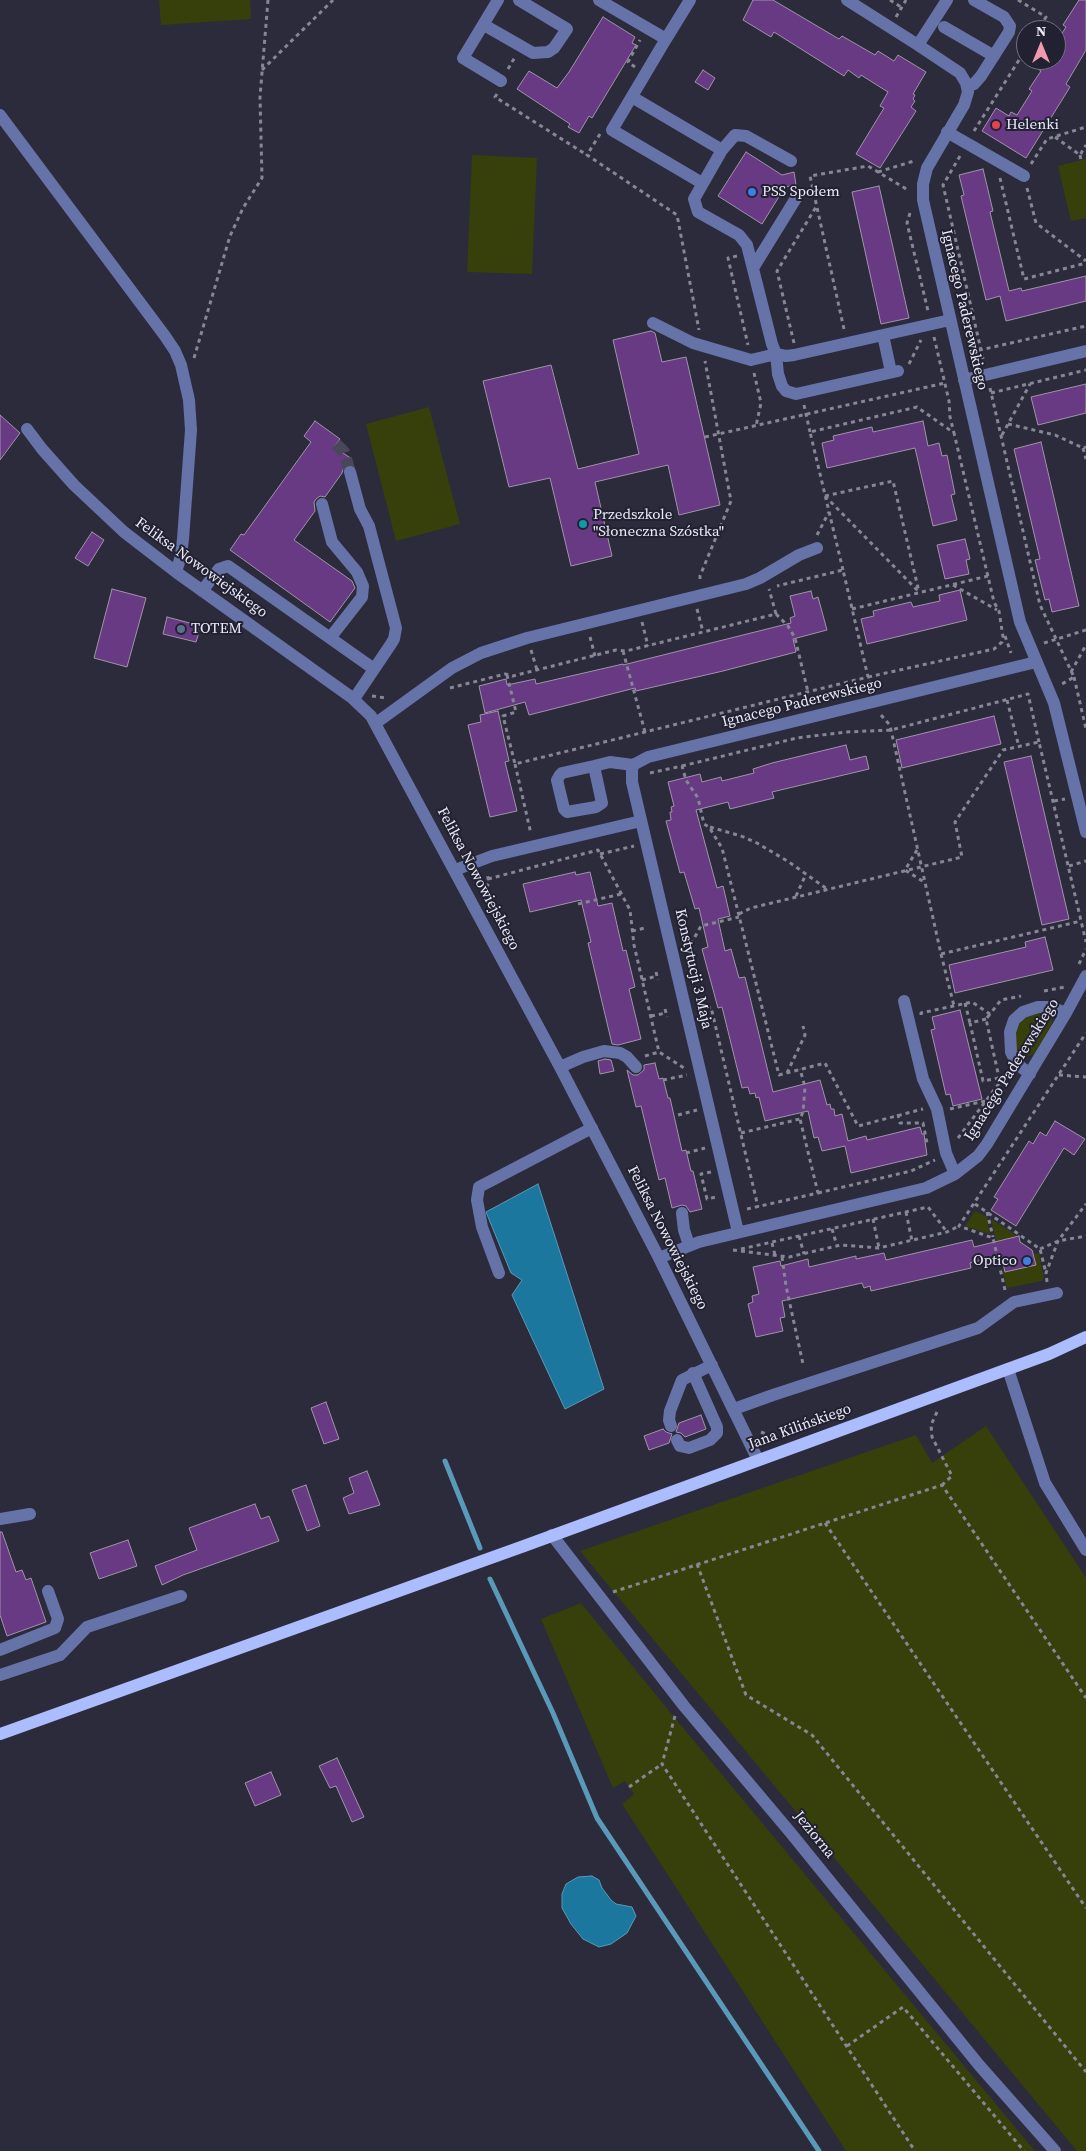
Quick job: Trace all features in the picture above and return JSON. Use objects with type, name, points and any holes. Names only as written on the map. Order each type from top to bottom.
[{"type":"main road","name":"Jana Kilińskiego","points":[[0,1734],[524,1546],[1049,1354],[1086,1337]]},
{"type":"street","points":[[498,0],[463,58],[502,82]]},
{"type":"street","points":[[484,25],[521,48],[533,53],[548,52],[558,43],[567,29],[519,0]]},
{"type":"street","points":[[599,0],[663,37]]},
{"type":"street","points":[[690,0],[675,25],[663,37],[632,97],[612,130],[702,183]]},
{"type":"street","points":[[847,0],[960,72],[967,86],[978,80],[1008,32],[1010,23],[1004,17],[974,0]]},
{"type":"street","points":[[918,45],[947,0]]},
{"type":"street","points":[[944,27],[994,56]]},
{"type":"street","name":"Ignacego Paderewskiego","points":[[967,86],[968,92],[964,105],[927,168],[922,192],[1017,612],[1057,715],[1086,831]]},
{"type":"street","points":[[632,97],[722,150]]},
{"type":"street","points":[[0,115],[165,336],[175,351],[184,374],[191,430],[183,539],[181,556],[176,572]]},
{"type":"street","points":[[947,132],[1024,176]]},
{"type":"street","points":[[791,160],[743,135],[731,138],[695,196],[698,212],[742,238],[747,245],[776,354],[778,374],[782,386],[791,393],[802,393],[899,369],[883,335]]},
{"type":"street","points":[[754,268],[798,195]]},
{"type":"street","points":[[653,323],[702,346],[751,360],[776,354],[794,355],[950,320]]},
{"type":"street","points":[[964,380],[1086,351]]},
{"type":"street","name":"Feliksa Nowowiejskiego","points":[[27,429],[57,467],[124,532],[202,591],[354,699],[376,723],[592,1128],[659,1258],[758,1460]]},
{"type":"street","points":[[350,472],[360,509],[369,526],[396,628],[394,639],[354,699]]},
{"type":"street","points":[[322,504],[332,542],[357,572],[363,586],[362,597],[330,638]]},
{"type":"street","points":[[376,723],[438,678],[467,660],[528,638],[746,584],[813,550]]},
{"type":"street","points":[[202,591],[219,569],[228,566],[374,669]]},
{"type":"street","name":"Ignacego Paderewskiego","points":[[634,765],[648,757],[1036,662]]},
{"type":"street","points":[[455,870],[492,856],[641,820],[631,776],[634,765],[618,762],[594,766]]},
{"type":"street","name":"Konstytucji 3 Maja","points":[[641,820],[738,1232]]},
{"type":"street","name":"Ignacego Paderewskiego","points":[[738,1232],[926,1188],[955,1174],[972,1161],[988,1144],[1066,1013],[1081,973]]},
{"type":"street","name":"Ignacego Paderewskiego","points":[[904,1001],[923,1079],[937,1109],[946,1153],[955,1174]]},
{"type":"street","points":[[1030,1074],[1017,1064],[1011,1052],[1010,1032],[1014,1020],[1023,1012],[1038,1007],[1051,1007],[1066,1013]]},
{"type":"street","points":[[560,1067],[582,1057],[610,1051],[626,1057],[636,1067]]},
{"type":"street","points":[[499,1273],[482,1227],[477,1200],[479,1186],[592,1128]]},
{"type":"street","points":[[682,1213],[684,1230],[689,1245]]},
{"type":"street","points":[[659,1258],[689,1245],[738,1232]]},
{"type":"street","points":[[734,1409],[804,1384],[978,1328],[1014,1302],[1057,1293]]},
{"type":"street","points":[[672,1426],[669,1420],[670,1411],[680,1384],[693,1373],[712,1365]]},
{"type":"street","points":[[1008,1369],[1045,1483],[1086,1550]]},
{"type":"street","points":[[677,1440],[680,1446],[688,1448],[710,1440],[717,1433],[717,1427],[693,1373]]},
{"type":"street","points":[[0,1520],[30,1514]]},
{"type":"street","name":"Jeziorna","points":[[552,1535],[684,1706],[790,1832],[979,2065],[1055,2151]]},
{"type":"street","points":[[0,1650],[55,1628],[58,1619],[48,1591]]},
{"type":"street","points":[[0,1675],[60,1655],[87,1627],[181,1596]]},
{"type":"path","points":[[184,374],[190,367],[195,355],[230,236],[243,208],[262,178],[260,137],[261,71],[268,0]]},
{"type":"path","points":[[261,71],[333,0]]},
{"type":"path","points":[[890,0],[901,7]]},
{"type":"path","points":[[1018,0],[1046,17],[1044,20]]},
{"type":"path","points":[[639,69],[628,62],[642,38],[654,44],[663,37]]},
{"type":"path","points":[[521,48],[495,97],[587,155],[677,216],[731,501],[700,579]]},
{"type":"path","points":[[1086,127],[1047,139],[1024,176],[1036,223],[1086,262]]},
{"type":"path","points":[[587,155],[601,131]]},
{"type":"path","points":[[1054,136],[1080,155]]},
{"type":"path","points":[[1081,160],[1080,155],[1086,145]]},
{"type":"path","points":[[996,160],[1024,278],[1086,262]]},
{"type":"path","points":[[878,172],[914,161]]},
{"type":"path","points":[[845,333],[810,176],[868,166],[908,190]]},
{"type":"path","points":[[794,355],[794,345],[778,271],[816,207]]},
{"type":"path","points":[[741,258],[740,256],[728,258],[761,403],[756,426]]},
{"type":"path","points":[[939,359],[1086,326]]},
{"type":"path","points":[[899,369],[924,335]]},
{"type":"path","points":[[991,393],[1086,370]]},
{"type":"path","points":[[705,437],[945,383],[954,433],[994,602],[999,611],[1010,653],[1014,652]]},
{"type":"path","points":[[1001,436],[1031,384]]},
{"type":"path","points":[[802,393],[868,677]]},
{"type":"path","points":[[810,432],[917,407],[954,433]]},
{"type":"path","points":[[1008,424],[1055,435],[1085,448],[1086,460]]},
{"type":"path","points":[[825,496],[893,481],[919,592]]},
{"type":"path","points":[[825,496],[919,592]]},
{"type":"path","points":[[813,550],[829,511]]},
{"type":"path","points":[[808,692],[795,638],[788,626],[776,614],[769,588],[843,570]]},
{"type":"path","points":[[852,609],[988,576]]},
{"type":"path","points":[[952,584],[999,611]]},
{"type":"path","points":[[694,597],[703,632]]},
{"type":"path","points":[[639,611],[648,646]]},
{"type":"path","points":[[441,691],[507,675],[513,676],[616,650],[623,651],[648,646],[776,614]]},
{"type":"path","points":[[586,623],[595,656]]},
{"type":"path","points":[[1038,644],[1086,630]]},
{"type":"path","points":[[515,764],[868,677],[994,649],[1002,642],[1004,632]]},
{"type":"path","points":[[528,638],[537,670]]},
{"type":"path","points":[[1071,672],[1086,645]]},
{"type":"path","points":[[623,651],[644,732]]},
{"type":"path","points":[[507,675],[516,712],[503,716],[532,838]]},
{"type":"path","points":[[1074,677],[1086,729]]},
{"type":"path","points":[[646,775],[797,738],[846,732],[891,730],[1028,694],[1086,942]]},
{"type":"path","points":[[1007,700],[1018,746]]},
{"type":"path","points":[[878,712],[889,724],[891,730],[954,1006]]},
{"type":"path","points":[[685,953],[701,926],[739,915],[751,908],[962,857],[955,822],[1004,750],[1039,742]]},
{"type":"path","points":[[682,766],[686,780],[698,798],[704,824],[749,839],[806,874],[826,890]]},
{"type":"path","points":[[710,827],[722,848],[779,1075],[825,1063],[858,1126],[898,1114],[925,1109]]},
{"type":"path","points":[[905,870],[917,849]]},
{"type":"path","points":[[488,879],[598,850],[630,910],[632,931],[657,1051]]},
{"type":"path","points":[[1069,866],[1086,861]]},
{"type":"path","points":[[905,870],[925,882]]},
{"type":"path","points":[[796,897],[806,874]]},
{"type":"path","points":[[578,904],[621,894]]},
{"type":"path","points":[[941,954],[1081,921]]},
{"type":"path","points":[[632,931],[644,928]]},
{"type":"path","points":[[1081,973],[1086,949]]},
{"type":"path","points":[[642,980],[658,978],[656,972]]},
{"type":"path","points":[[1036,993],[1070,986]]},
{"type":"path","points":[[970,1023],[986,1019],[1001,1000],[1027,995]]},
{"type":"path","points":[[923,1020],[921,1013],[972,1002],[990,1014]]},
{"type":"path","points":[[965,1003],[983,1081],[999,1078]]},
{"type":"path","points":[[711,1007],[758,1207]]},
{"type":"path","points":[[651,1016],[666,1013]]},
{"type":"path","points":[[946,1153],[1000,1082],[986,1019]]},
{"type":"path","points":[[788,1073],[805,1035],[803,1026]]},
{"type":"path","points":[[729,1249],[789,1257],[836,1246],[879,1248],[946,1232],[959,1226],[1086,1033]]},
{"type":"path","points":[[800,1069],[805,1087],[803,1112],[800,1119],[818,1193]]},
{"type":"path","points":[[663,1080],[688,1074]]},
{"type":"path","points":[[1059,1075],[1086,1077]]},
{"type":"path","points":[[945,1110],[986,1101]]},
{"type":"path","points":[[678,1115],[697,1110]]},
{"type":"path","points":[[898,1114],[900,1123],[922,1123],[929,1152]]},
{"type":"path","points":[[740,1133],[800,1119]]},
{"type":"path","points":[[686,1153],[706,1148]]},
{"type":"path","points":[[734,1213],[911,1171],[934,1160]]},
{"type":"path","points":[[712,1171],[701,1174],[703,1188],[706,1199],[718,1197]]},
{"type":"path","points":[[975,1204],[1040,1249],[1048,1282],[1039,1284]]},
{"type":"path","points":[[1046,1273],[1058,1241],[1086,1204]]},
{"type":"path","points":[[738,1250],[928,1207],[946,1232]]},
{"type":"path","points":[[906,1212],[912,1241]]},
{"type":"path","points":[[988,1212],[1006,1291],[1014,1289]]},
{"type":"path","points":[[873,1219],[879,1248]]},
{"type":"path","points":[[959,1226],[993,1238]]},
{"type":"path","points":[[832,1228],[836,1246]]},
{"type":"path","points":[[799,1236],[804,1254]]},
{"type":"path","points":[[1040,1249],[1058,1241],[1086,1236]]},
{"type":"path","points":[[772,1242],[775,1256]]},
{"type":"path","points":[[782,1257],[786,1286],[803,1364]]},
{"type":"path","points":[[604,1600],[614,1591],[942,1485],[952,1476],[932,1437],[931,1425],[937,1412]]},
{"type":"path","points":[[942,1485],[1086,1698]]},
{"type":"path","points":[[825,1522],[1086,1908]]},
{"type":"path","points":[[697,1564],[746,1695],[812,1735],[1086,2072]]},
{"type":"path","points":[[629,1787],[662,1764],[674,1717],[684,1706]]},
{"type":"path","points":[[662,1764],[915,2151]]},
{"type":"path","points":[[847,2046],[903,2007],[1024,2151]]},
{"type":"green space","points":[[159,0],[250,0],[251,19],[161,25]]},
{"type":"green space","points":[[472,155],[537,158],[532,274],[467,272]]},
{"type":"green space","points":[[1086,159],[1086,218],[1071,221],[1058,166]]},
{"type":"green space","points":[[429,407],[460,524],[396,541],[366,424]]},
{"type":"green space","points":[[1036,1012],[1050,1013],[1053,1018],[1052,1024],[1034,1054],[1022,1056],[1016,1049],[1014,1039],[1020,1021]]},
{"type":"green space","points":[[975,1211],[987,1217],[990,1234],[965,1226]]},
{"type":"green space","points":[[991,1219],[1017,1236],[996,1241]]},
{"type":"green space","points":[[1033,1253],[1039,1254],[1044,1278],[1042,1281],[1007,1288],[1002,1269],[1005,1272],[1036,1264]]},
{"type":"green space","points":[[986,1426],[1086,1578],[1086,2151],[1077,2151],[580,1551],[916,1435],[932,1463]]},
{"type":"green space","points":[[581,1603],[1035,2151],[846,2151],[622,1804],[634,1794],[625,1781],[613,1788],[541,1619]]},
{"type":"water","points":[[538,1184],[604,1389],[565,1409],[512,1295],[522,1280],[511,1273],[486,1212]]},
{"type":"water","points":[[592,1876],[599,1880],[602,1888],[611,1900],[616,1904],[632,1907],[636,1916],[627,1933],[611,1944],[599,1947],[583,1939],[571,1924],[562,1908],[562,1894],[566,1884],[578,1877]]},
{"type":"building","points":[[753,0],[773,0],[839,39],[842,36],[875,55],[878,51],[894,61],[898,55],[926,72],[913,94],[915,95],[913,99],[915,101],[911,107],[916,111],[880,168],[856,154],[884,108],[880,106],[888,92],[861,75],[859,78],[848,70],[844,76],[774,32],[771,37],[743,20]]},
{"type":"building","points":[[1079,0],[1086,0],[1086,50],[1066,84],[1070,87],[1026,158],[982,131],[996,108],[1009,116],[1011,112],[1017,115],[1032,91],[1029,89],[1041,71],[1040,70],[1066,70],[1066,20]]},
{"type":"building","points":[[603,17],[635,37],[632,43],[636,45],[592,118],[589,116],[579,133],[568,127],[570,124],[517,89],[529,71],[557,88]]},
{"type":"building","points":[[703,70],[715,78],[708,90],[695,82]]},
{"type":"building","name":"PSS Społem","points":[[746,152],[782,175],[794,172],[796,185],[785,187],[762,224],[718,196]]},
{"type":"building","points":[[983,169],[993,211],[990,212],[1009,291],[1021,288],[1022,291],[1086,276],[1086,301],[1006,321],[1000,296],[986,300],[961,196],[964,195],[959,175]]},
{"type":"building","points":[[879,186],[909,318],[881,324],[852,192]]},
{"type":"building","points":[[651,331],[655,333],[662,362],[686,357],[720,505],[679,515],[668,465],[595,482],[612,556],[571,566],[550,478],[509,487],[483,381],[551,365],[578,469],[639,454],[613,340]]},
{"type":"building","points":[[1086,384],[1086,413],[1038,425],[1031,397]]},
{"type":"building","points":[[0,415],[20,433],[0,460]]},
{"type":"building","points":[[315,421],[340,439],[334,447],[352,459],[344,467],[342,473],[325,497],[320,496],[316,499],[314,502],[315,511],[294,540],[352,581],[355,588],[330,622],[230,550],[241,534],[244,535],[311,442],[304,436]]},
{"type":"building","points":[[923,421],[928,446],[939,443],[942,456],[947,455],[955,494],[951,495],[957,520],[933,526],[915,448],[827,468],[822,443],[834,440],[833,436],[872,427],[873,432]]},
{"type":"building","points":[[1041,442],[1079,606],[1052,612],[1049,599],[1045,600],[1035,560],[1040,559],[1014,449]]},
{"type":"building","points":[[92,532],[104,540],[88,566],[75,558]]},
{"type":"building","points":[[965,539],[970,559],[966,560],[969,574],[945,579],[937,545]]},
{"type":"building","points":[[112,589],[146,598],[127,667],[94,658]]},
{"type":"building","points":[[960,590],[967,620],[867,644],[861,619],[874,616],[873,611],[911,602],[913,607],[940,601],[939,595]]},
{"type":"building","points":[[811,591],[813,599],[818,597],[827,630],[793,639],[796,652],[636,691],[635,688],[529,715],[525,702],[485,713],[479,686],[506,679],[507,685],[535,679],[536,684],[623,665],[791,623],[790,618],[795,616],[790,596]]},
{"type":"building","points":[[167,617],[201,626],[196,642],[163,634]]},
{"type":"building","points":[[498,711],[509,761],[505,762],[517,811],[490,817],[468,725],[481,722],[480,715]]},
{"type":"building","points":[[994,716],[1001,744],[902,768],[896,740]]},
{"type":"building","points":[[846,745],[850,760],[866,756],[869,769],[772,792],[774,798],[730,809],[728,802],[696,810],[717,888],[723,886],[730,916],[718,919],[725,951],[731,949],[739,978],[745,977],[773,1092],[820,1080],[827,1105],[830,1104],[831,1109],[834,1109],[835,1116],[842,1114],[848,1141],[866,1136],[867,1140],[920,1127],[922,1134],[924,1134],[927,1155],[851,1173],[845,1146],[822,1151],[818,1137],[814,1138],[808,1111],[765,1121],[759,1097],[756,1098],[755,1093],[750,1094],[748,1087],[742,1088],[722,1007],[718,1008],[702,949],[708,947],[699,908],[695,909],[684,872],[680,873],[666,821],[671,820],[671,807],[674,806],[668,782],[700,774],[702,782],[721,777],[722,781],[754,773],[753,769],[772,763]]},
{"type":"building","points":[[1031,756],[1069,919],[1042,925],[1004,762]]},
{"type":"building","points":[[575,872],[576,875],[590,872],[598,906],[612,903],[623,951],[626,950],[635,987],[629,989],[641,1039],[618,1045],[612,1044],[588,943],[591,942],[581,900],[530,912],[523,884]]},
{"type":"building","points":[[1045,937],[1053,970],[955,993],[949,965],[1026,947],[1025,942]]},
{"type":"building","points":[[960,1010],[982,1099],[953,1106],[950,1094],[946,1095],[931,1030],[935,1029],[932,1017]]},
{"type":"building","points":[[611,1060],[614,1071],[600,1074],[598,1061]]},
{"type":"building","points":[[655,1063],[659,1079],[663,1078],[668,1098],[670,1098],[682,1151],[686,1150],[702,1209],[690,1212],[686,1206],[682,1205],[672,1208],[665,1178],[659,1180],[641,1106],[636,1107],[627,1070],[633,1075],[638,1075],[644,1070],[644,1065]]},
{"type":"building","points":[[1055,1121],[1085,1139],[1074,1155],[1064,1148],[1016,1226],[991,1210],[998,1199],[994,1197],[1029,1141],[1033,1144],[1040,1132],[1046,1136]]},
{"type":"building","points":[[1019,1236],[1020,1242],[1032,1250],[1036,1265],[1005,1272],[1001,1255],[970,1263],[971,1268],[871,1291],[870,1286],[864,1288],[862,1283],[782,1301],[785,1317],[780,1318],[783,1331],[756,1337],[748,1304],[753,1302],[752,1296],[759,1294],[753,1267],[780,1261],[781,1266],[808,1259],[809,1267],[856,1256],[856,1259],[884,1253],[886,1260],[972,1240],[974,1247]]},
{"type":"building","points":[[326,1402],[339,1439],[324,1444],[311,1408]]},
{"type":"building","points":[[701,1415],[706,1429],[685,1437],[681,1433],[676,1432],[679,1423]]},
{"type":"building","points":[[663,1429],[672,1434],[669,1443],[649,1450],[644,1436]]},
{"type":"building","points":[[367,1471],[380,1505],[349,1514],[343,1498],[354,1493],[349,1478]]},
{"type":"building","points":[[306,1485],[320,1526],[307,1531],[292,1490]]},
{"type":"building","points":[[255,1504],[261,1519],[269,1516],[279,1541],[183,1575],[162,1585],[155,1566],[197,1550],[189,1528]]},
{"type":"building","points":[[0,1532],[2,1532],[16,1572],[22,1570],[26,1580],[31,1578],[46,1622],[7,1636],[0,1615]]},
{"type":"building","points":[[128,1540],[137,1566],[99,1579],[90,1553]]},
{"type":"building","points":[[337,1758],[364,1817],[352,1822],[336,1786],[330,1788],[319,1766]]},
{"type":"building","points":[[271,1772],[281,1795],[255,1806],[245,1783]]},
{"type":"waterway","points":[[445,1461],[480,1548]]},
{"type":"waterway","points":[[490,1579],[553,1713],[597,1818],[819,2151]]},
{"type":"tunnel","points":[[336,444],[344,452],[350,472]]},
{"type":"place","name":"Helenki","points":[[996,125]]},
{"type":"place","name":"PSS Społem","points":[[752,192]]},
{"type":"place","name":"Przedszkole \"Słoneczna Szóstka\"","points":[[583,524]]},
{"type":"place","name":"TOTEM","points":[[181,629]]},
{"type":"place","name":"Optico","points":[[1027,1261]]}]
